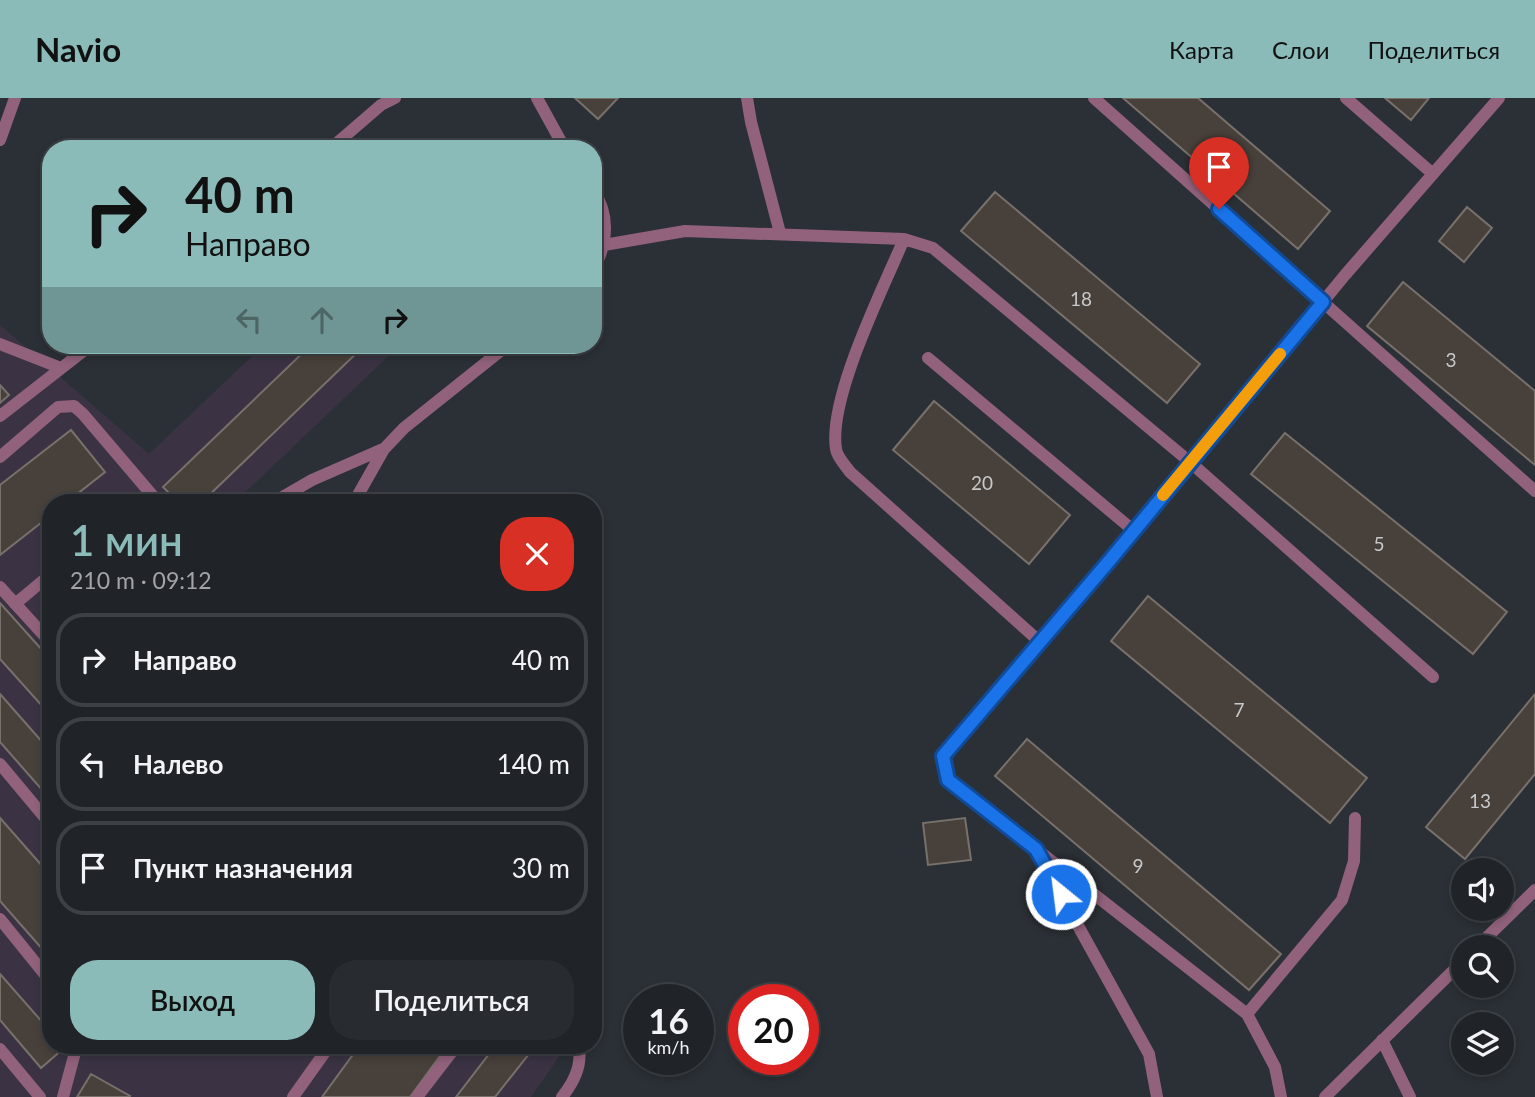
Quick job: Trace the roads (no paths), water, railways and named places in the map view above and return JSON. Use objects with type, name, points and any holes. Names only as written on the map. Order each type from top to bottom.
[{"type":"lane","points":[[0,140],[15,98]]},
{"type":"lane","points":[[340,140],[381,104],[395,98]]},
{"type":"lane","points":[[537,98],[560,140]]},
{"type":"lane","points":[[747,98],[780,233]]},
{"type":"lane","points":[[1094,98],[1535,491]]},
{"type":"lane","points":[[1346,98],[1433,174]]},
{"type":"lane","points":[[1281,1097],[1275,1067],[1247,1014],[948,780],[943,756],[1323,302],[1499,98]]},
{"type":"lane","points":[[602,202],[606,225],[602,250]]},
{"type":"lane","points":[[604,245],[685,231],[904,239],[933,248],[1190,462],[1433,677]]},
{"type":"lane","points":[[904,239],[850,369],[835,421],[836,453],[850,472],[1040,642]]},
{"type":"lane","points":[[0,344],[61,368]]},
{"type":"lane","points":[[0,416],[79,354]]},
{"type":"lane","points":[[359,494],[384,449],[404,428],[497,354]]},
{"type":"lane","points":[[928,358],[1134,531]]},
{"type":"lane","points":[[0,457],[58,407],[74,407],[151,494]]},
{"type":"lane","points":[[288,494],[312,480],[384,449]]},
{"type":"lane","points":[[15,604],[42,582]]},
{"type":"lane","points":[[0,587],[42,633]]},
{"type":"lane","points":[[0,764],[42,814]]},
{"type":"lane","points":[[1247,1014],[1342,900],[1354,861],[1355,818]]},
{"type":"lane","points":[[1036,849],[1149,1054],[1157,1097]]},
{"type":"lane","points":[[1489,935],[1535,890]]},
{"type":"lane","points":[[0,919],[42,971]]},
{"type":"lane","points":[[1325,1097],[1451,973]]},
{"type":"lane","points":[[1382,1040],[1410,1097]]},
{"type":"lane","points":[[0,1049],[40,1097]]},
{"type":"lane","points":[[64,1097],[75,1054]]},
{"type":"lane","points":[[293,1097],[324,1054]]},
{"type":"lane","points":[[417,1097],[450,1054]]},
{"type":"lane","points":[[562,1097],[569,1088],[581,1054]]}]
